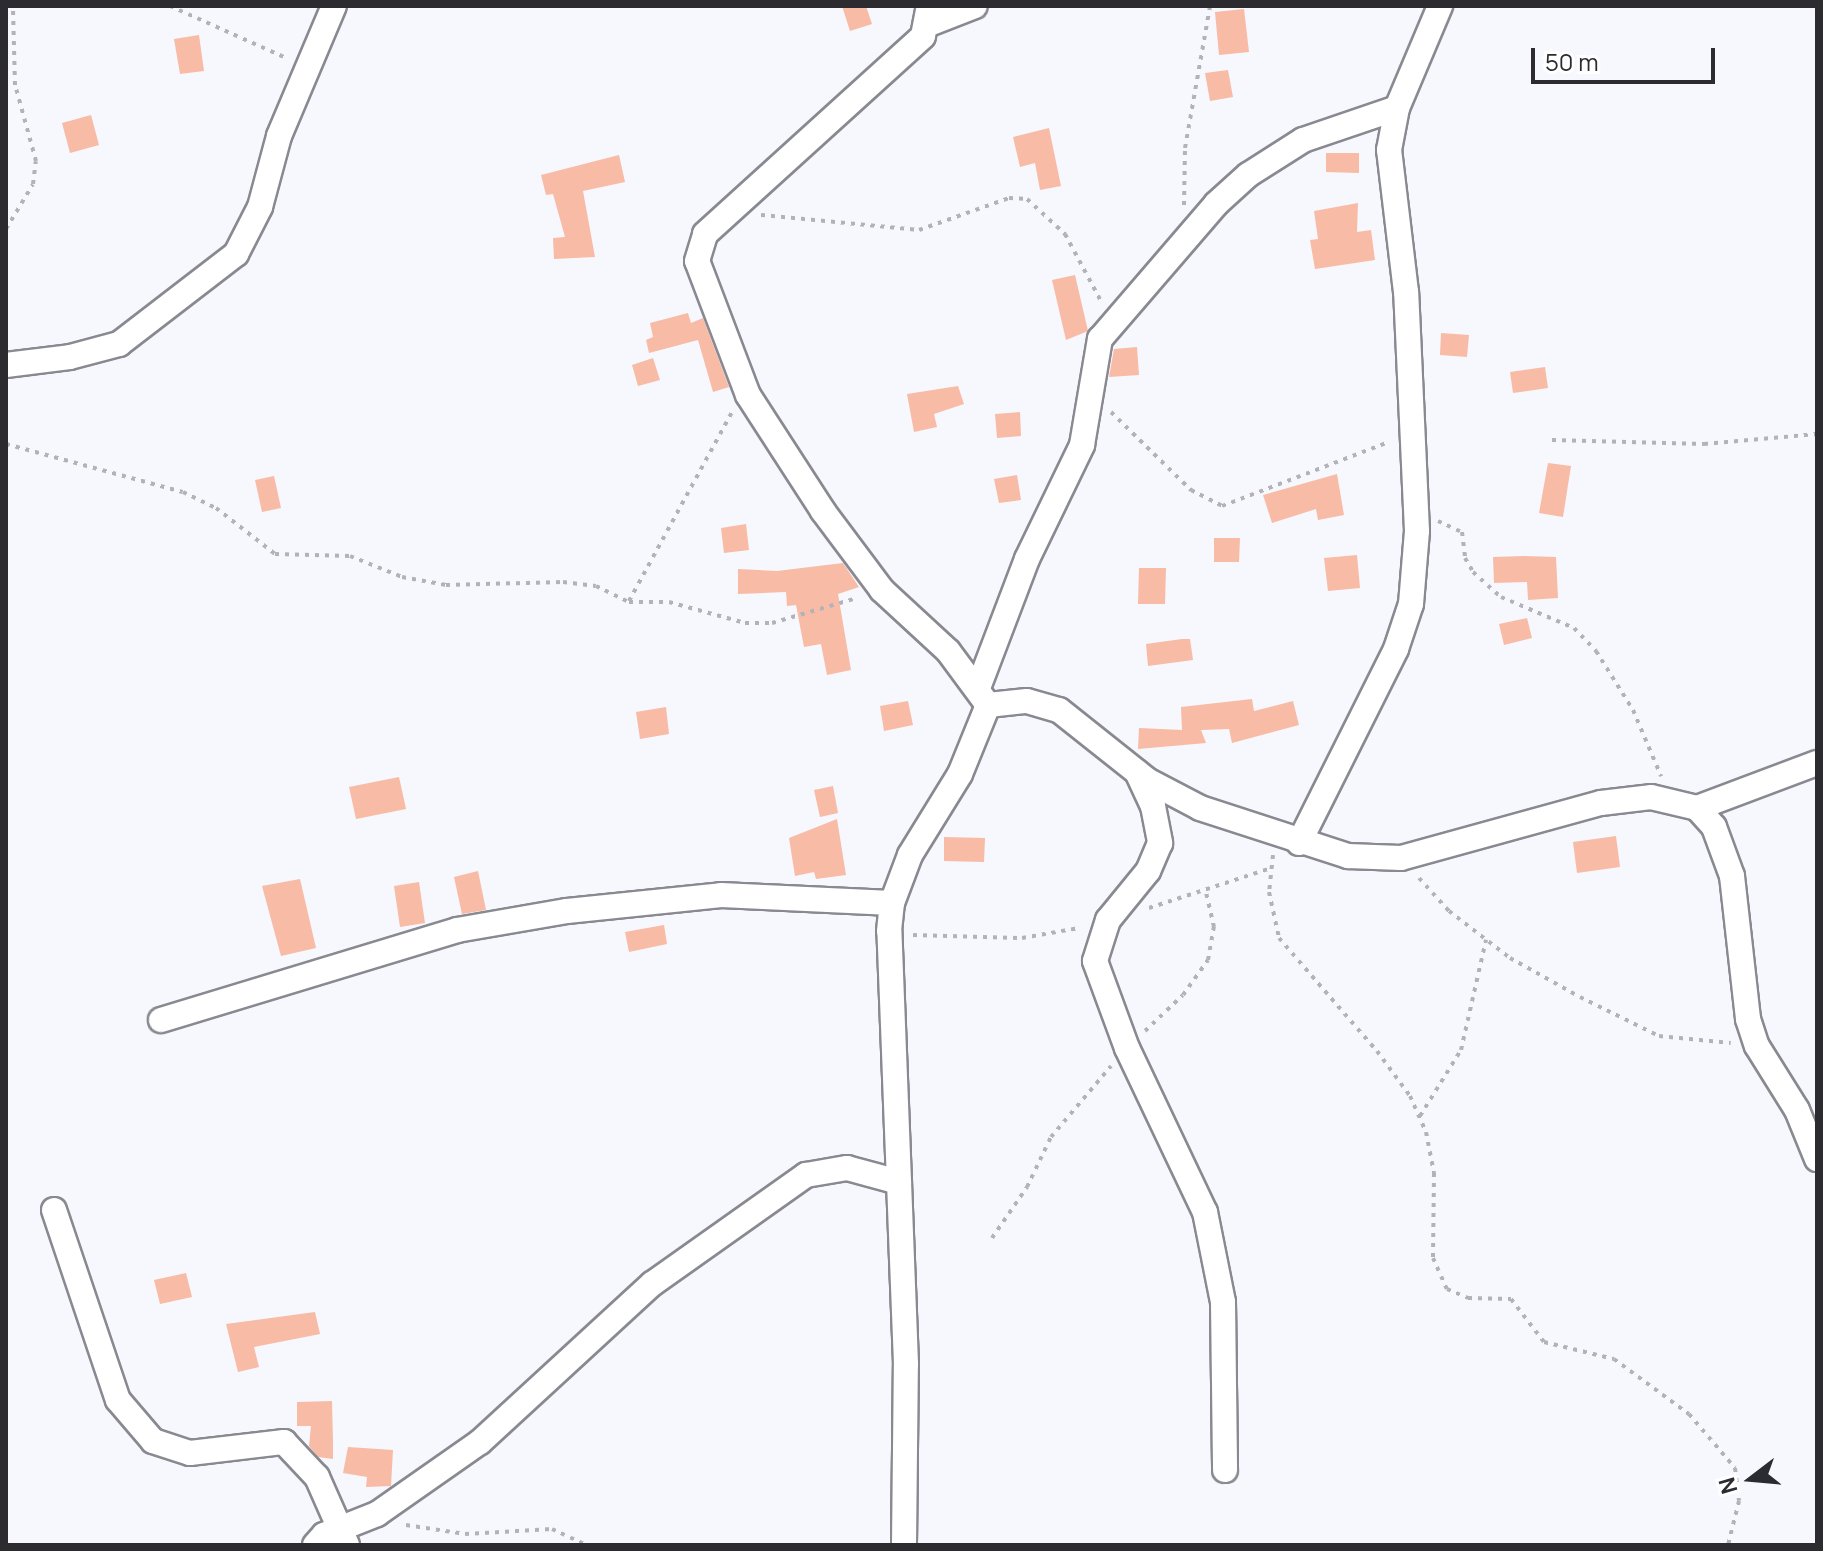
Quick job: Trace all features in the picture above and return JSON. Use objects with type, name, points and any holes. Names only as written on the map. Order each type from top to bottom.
[{"type":"street","points":[[6,365],[70,357],[119,344],[227,264],[248,236],[279,136],[311,67],[334,6]]},
{"type":"street","points":[[975,6],[929,15],[911,48],[705,234],[697,261],[744,384],[823,511],[882,590],[948,651],[983,696],[1027,701],[1059,710],[1137,772],[1200,808],[1289,840],[1348,856],[1401,858],[1601,803],[1672,800],[1697,808],[1714,827],[1732,876],[1748,1019],[1757,1046],[1797,1110],[1817,1159]]},
{"type":"street","points":[[1289,840],[1396,649],[1411,604],[1416,515],[1406,292],[1389,159],[1397,108],[1440,6]]},
{"type":"street","points":[[904,1545],[906,1364],[891,1071],[892,903],[910,855],[960,774],[1027,559],[1082,445],[1094,356],[1112,324],[1216,204],[1278,154],[1303,140],[1397,108]]},
{"type":"street","points":[[1697,808],[1817,763]]},
{"type":"street","points":[[1137,772],[1153,806],[1160,843],[1148,871],[1108,920],[1095,961],[1127,1048],[1205,1212],[1223,1302],[1225,1470]]},
{"type":"street","points":[[161,1020],[444,933],[567,911],[721,895],[892,903]]},
{"type":"street","points":[[315,1545],[344,1536],[524,1406],[652,1284],[806,1175],[847,1168],[899,1182]]},
{"type":"street","points":[[54,1210],[118,1400],[153,1441],[190,1453],[284,1442],[317,1477],[344,1536]]},
{"type":"path","points":[[6,229],[33,184],[36,161],[15,85],[13,6]]},
{"type":"path","points":[[170,6],[244,43],[311,67]]},
{"type":"path","points":[[1187,236],[1185,148],[1210,6]]},
{"type":"path","points":[[734,208],[824,224],[919,230],[1009,198],[1027,199],[1065,234],[1112,324]]},
{"type":"path","points":[[629,602],[692,479],[726,428],[744,384]]},
{"type":"path","points":[[1091,390],[1191,490],[1222,506],[1362,456],[1412,429]]},
{"type":"path","points":[[1552,440],[1704,444],[1817,434]]},
{"type":"path","points":[[6,444],[183,492],[216,508],[275,554],[350,556],[402,577],[446,585],[574,583],[596,586],[629,602],[669,602],[745,623],[772,623],[882,590]]},
{"type":"path","points":[[1416,515],[1457,526],[1465,558],[1486,585],[1501,597],[1574,628],[1596,651],[1633,710],[1672,800]]},
{"type":"path","points":[[1289,840],[1268,869],[1279,938],[1377,1051],[1420,1116],[1434,1173],[1433,1258],[1447,1289],[1468,1298],[1511,1299],[1544,1342],[1614,1359],[1689,1414],[1735,1468],[1739,1501],[1728,1545]]},
{"type":"path","points":[[1401,858],[1449,911],[1510,958],[1659,1036],[1757,1046]]},
{"type":"path","points":[[1420,1116],[1461,1050],[1486,940]]},
{"type":"path","points":[[377,1514],[416,1528],[465,1534],[561,1530],[586,1545]]},
{"type":"building","points":[[842,6],[866,6],[872,24],[850,31]]},
{"type":"building","points":[[1244,9],[1249,52],[1219,55],[1215,12]]},
{"type":"building","points":[[199,35],[204,71],[180,74],[174,39]]},
{"type":"building","points":[[1228,70],[1233,97],[1210,101],[1205,73]]},
{"type":"building","points":[[91,115],[99,145],[70,153],[62,123]]},
{"type":"building","points":[[1049,128],[1061,186],[1040,190],[1035,163],[1020,167],[1013,137]]},
{"type":"building","points":[[1326,153],[1359,153],[1359,173],[1326,172]]},
{"type":"building","points":[[619,155],[625,182],[583,191],[595,257],[554,259],[553,238],[565,237],[553,194],[546,195],[541,175]]},
{"type":"building","points":[[1358,203],[1357,232],[1371,230],[1375,260],[1315,269],[1310,240],[1318,239],[1314,211]]},
{"type":"building","points":[[1075,275],[1088,331],[1066,340],[1052,280]]},
{"type":"building","points":[[688,313],[691,323],[703,318],[729,387],[713,392],[698,340],[649,353],[646,340],[653,337],[650,323]]},
{"type":"building","points":[[1441,333],[1469,335],[1467,357],[1440,355]]},
{"type":"building","points":[[1137,347],[1139,375],[1109,377],[1114,349]]},
{"type":"building","points":[[653,358],[660,380],[638,386],[632,365]]},
{"type":"building","points":[[1545,367],[1548,388],[1513,393],[1510,372]]},
{"type":"building","points":[[958,386],[964,404],[934,414],[937,427],[914,432],[907,394]]},
{"type":"building","points":[[1020,412],[1021,436],[997,438],[995,414]]},
{"type":"building","points":[[1548,463],[1571,466],[1563,517],[1539,513]]},
{"type":"building","points":[[1337,474],[1344,515],[1318,520],[1316,509],[1272,523],[1263,495]]},
{"type":"building","points":[[1017,475],[1021,500],[999,503],[994,479]]},
{"type":"building","points":[[274,476],[281,508],[262,512],[255,480]]},
{"type":"building","points":[[746,524],[749,550],[724,553],[721,528]]},
{"type":"building","points":[[1214,538],[1240,538],[1239,562],[1214,562]]},
{"type":"building","points":[[1357,555],[1360,588],[1328,591],[1324,558]]},
{"type":"building","points":[[1493,557],[1556,557],[1558,598],[1528,600],[1527,582],[1494,583]]},
{"type":"building","points":[[843,563],[859,587],[838,594],[851,670],[827,675],[821,644],[804,647],[796,605],[787,606],[786,592],[738,594],[738,569],[777,571]]},
{"type":"building","points":[[1139,568],[1166,568],[1165,604],[1138,604]]},
{"type":"building","points":[[1527,618],[1532,638],[1504,645],[1499,624]]},
{"type":"building","points":[[1190,639],[1193,660],[1148,666],[1146,644]]},
{"type":"building","points":[[1252,699],[1254,711],[1293,701],[1299,725],[1232,743],[1229,729],[1201,730],[1206,743],[1138,749],[1139,728],[1182,730],[1181,707]]},
{"type":"building","points":[[908,701],[913,725],[884,731],[880,706]]},
{"type":"building","points":[[666,707],[669,734],[640,739],[636,712]]},
{"type":"building","points":[[399,777],[406,809],[356,819],[349,787]]},
{"type":"building","points":[[833,786],[838,813],[820,817],[814,790]]},
{"type":"building","points":[[837,819],[846,875],[816,879],[814,872],[795,876],[789,838]]},
{"type":"building","points":[[1616,836],[1620,867],[1577,873],[1573,842]]},
{"type":"building","points":[[944,837],[985,838],[984,862],[944,861]]},
{"type":"building","points":[[478,871],[486,910],[462,914],[454,877]]},
{"type":"building","points":[[300,879],[316,948],[281,956],[262,886]]},
{"type":"building","points":[[419,882],[425,923],[400,927],[394,886]]},
{"type":"building","points":[[664,925],[667,944],[629,952],[625,932]]},
{"type":"building","points":[[186,1273],[192,1297],[160,1304],[154,1280]]},
{"type":"building","points":[[315,1312],[320,1334],[254,1347],[259,1367],[238,1372],[226,1324]]},
{"type":"building","points":[[332,1401],[333,1459],[318,1457],[309,1446],[311,1426],[297,1426],[297,1402]]},
{"type":"building","points":[[348,1447],[393,1450],[391,1486],[366,1487],[367,1477],[343,1473]]}]
